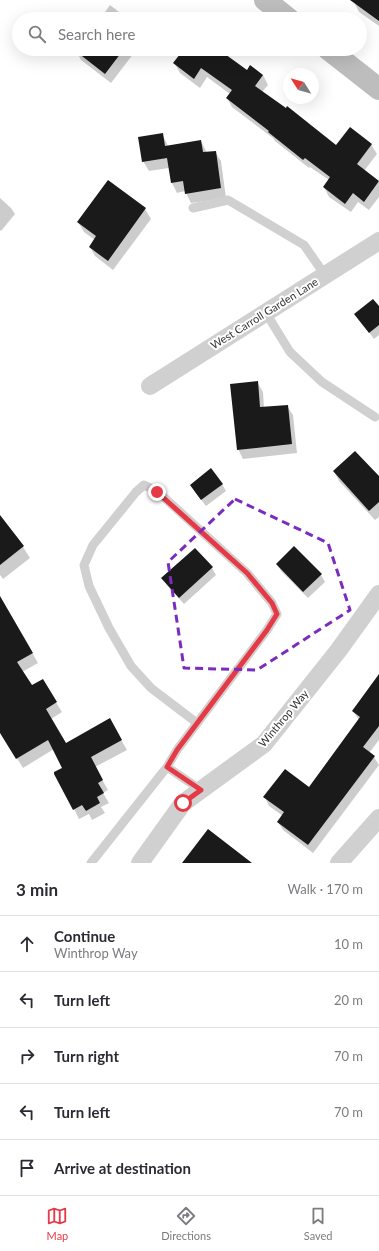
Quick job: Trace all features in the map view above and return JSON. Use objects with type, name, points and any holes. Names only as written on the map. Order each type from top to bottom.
[{"type":"main road","points":[[265,0],[281,12]]},
{"type":"main road","points":[[337,56],[379,89]]},
{"type":"street","name":"West Carroll Garden Lane","points":[[150,386],[379,240]]},
{"type":"street","name":"Winthrop Way","points":[[140,863],[183,803],[264,744],[338,651],[379,594]]},
{"type":"street","points":[[340,863],[379,818]]},
{"type":"lane","points":[[193,208],[228,200],[304,245],[325,275]]},
{"type":"lane","points":[[266,313],[290,352],[322,382],[375,417]]},
{"type":"lane","points":[[91,863],[167,767],[177,750],[197,723],[277,614],[272,603],[247,573],[157,492],[144,486],[136,492],[93,545],[84,564],[89,586],[109,628],[131,666],[151,688],[197,723]]},
{"type":"lane","points":[[167,767],[201,790]]},
{"type":"highlighted area","points":[[235,499],[328,543],[350,610],[257,670],[184,668],[168,562]]},
{"type":"building","points":[[350,0],[379,0],[379,21]]},
{"type":"building","points":[[82,56],[119,56],[105,74]]},
{"type":"building","points":[[178,56],[228,56],[247,70],[250,65],[263,75],[255,86],[286,108],[287,106],[336,145],[350,127],[372,144],[357,164],[379,181],[364,202],[353,193],[345,204],[323,187],[330,177],[305,158],[303,160],[268,132],[269,131],[226,98],[232,90],[201,68],[194,79],[173,63]]},
{"type":"building","points":[[163,133],[165,146],[201,140],[203,152],[216,151],[221,188],[185,194],[183,181],[171,183],[167,158],[142,162],[138,137]]},
{"type":"building","points":[[108,180],[146,208],[108,261],[89,247],[96,236],[77,222]]},
{"type":"building","points":[[373,299],[379,306],[379,325],[369,333],[354,314]]},
{"type":"building","points":[[258,381],[260,407],[288,405],[292,444],[237,450],[230,384]]},
{"type":"building","points":[[355,451],[379,476],[379,502],[369,511],[333,471]]},
{"type":"building","points":[[211,468],[223,484],[201,500],[190,485]]},
{"type":"building","points":[[0,515],[24,546],[0,565]]},
{"type":"building","points":[[294,546],[322,574],[303,592],[276,564]]},
{"type":"building","points":[[195,548],[213,567],[179,598],[161,578]]},
{"type":"building","points":[[0,596],[33,653],[17,662],[32,685],[43,679],[57,702],[46,709],[66,743],[110,718],[122,740],[91,757],[103,780],[98,783],[104,793],[97,797],[100,803],[86,811],[82,805],[73,810],[54,774],[54,772],[62,768],[48,740],[16,759],[0,733]]},
{"type":"building","points":[[379,674],[379,726],[363,747],[375,756],[308,845],[277,822],[284,812],[263,797],[285,769],[309,787],[360,717],[352,711]]},
{"type":"building","points":[[208,829],[252,863],[182,863]]},
{"type":"route","points":[[157,492],[247,573],[272,603],[277,614],[267,630],[177,750],[167,767],[201,790],[183,803]]}]
